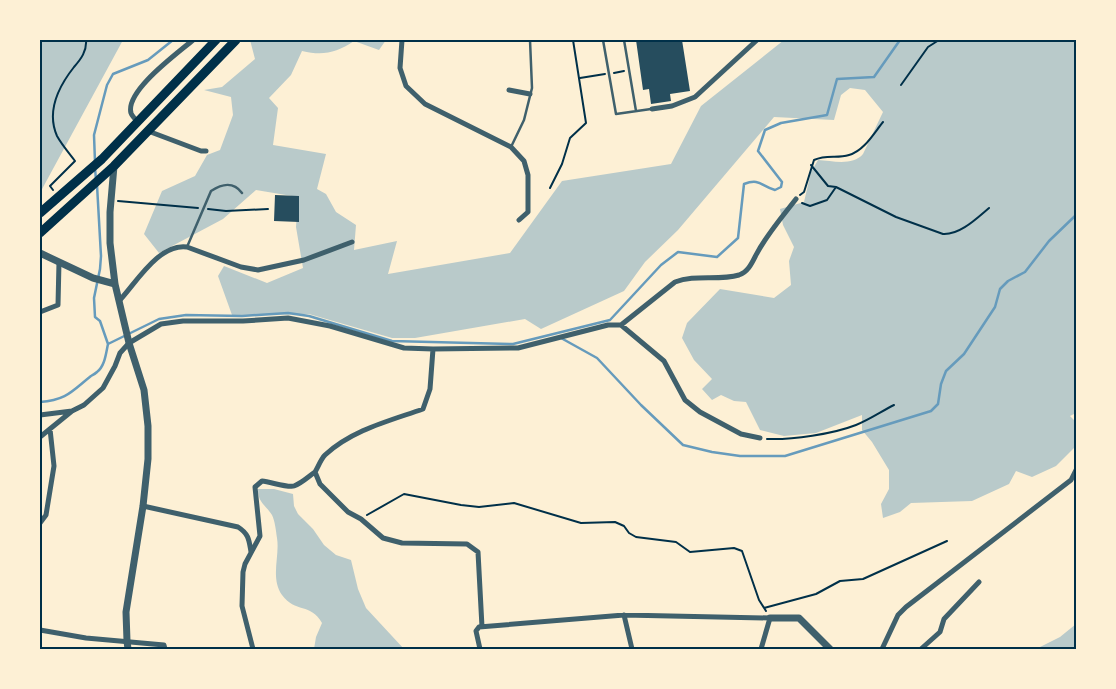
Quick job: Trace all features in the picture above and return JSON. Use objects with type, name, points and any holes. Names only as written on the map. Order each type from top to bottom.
[{"type":"main road","points":[[40,212],[102,159],[216,40]]},
{"type":"main road","points":[[40,233],[104,176],[236,40]]},
{"type":"street","points":[[138,122],[131,115],[131,102],[155,72],[193,40]]},
{"type":"street","points":[[402,40],[400,68],[406,86],[425,104],[511,147],[524,161],[528,176],[528,212],[519,220]]},
{"type":"street","points":[[652,109],[672,106],[695,97],[757,40]]},
{"type":"street","points":[[509,90],[530,94]]},
{"type":"street","points":[[148,131],[206,151]]},
{"type":"street","points":[[114,166],[110,243],[115,284],[129,344],[144,390],[148,426],[148,459],[126,612],[128,649]]},
{"type":"street","points":[[620,326],[674,282],[684,278],[741,275],[747,271],[765,237],[796,199]]},
{"type":"street","points":[[119,302],[160,254],[170,248],[187,246],[241,267],[258,270],[304,260],[352,242]]},
{"type":"street","points":[[40,253],[93,278],[115,284]]},
{"type":"street","points":[[40,312],[58,306],[59,262]]},
{"type":"street","points":[[40,438],[72,411],[84,405],[103,388],[116,366],[120,353],[129,344],[161,324],[183,321],[243,321],[288,318],[330,326],[404,348],[433,350],[518,348],[608,325],[620,326],[664,362],[685,400],[700,412],[741,434],[760,438]]},
{"type":"street","points":[[253,649],[242,606],[245,564],[260,536],[255,487],[262,481],[275,482],[284,486],[294,486],[315,472],[323,456],[347,439],[380,422],[423,409],[430,390],[433,350]]},
{"type":"street","points":[[40,415],[72,411]]},
{"type":"street","points":[[40,523],[46,515],[54,466],[50,429]]},
{"type":"street","points":[[882,649],[898,615],[906,607],[1071,480],[1076,470]]},
{"type":"street","points":[[315,472],[320,484],[348,512],[361,519],[383,538],[402,543],[467,544],[478,552],[482,627]]},
{"type":"street","points":[[142,506],[238,527],[246,532],[249,537],[251,553]]},
{"type":"street","points":[[921,649],[940,632],[944,619],[979,582]]},
{"type":"street","points":[[624,615],[632,649]]},
{"type":"street","points":[[480,649],[476,631],[479,627],[624,615],[799,618],[830,649]]},
{"type":"street","points":[[761,649],[770,618]]},
{"type":"street","points":[[40,630],[86,638],[164,645],[165,649]]},
{"type":"lane","points":[[511,147],[524,120],[530,94],[530,40]]},
{"type":"lane","points":[[604,40],[616,114],[652,109]]},
{"type":"lane","points":[[624,40],[636,111]]},
{"type":"lane","points":[[187,246],[211,191],[225,184],[234,185],[242,193]]},
{"type":"path","points":[[54,190],[50,186],[75,161],[56,134],[53,120],[55,101],[61,85],[87,48],[86,40]]},
{"type":"path","points":[[550,188],[562,164],[570,138],[586,123],[573,40]]},
{"type":"path","points":[[901,85],[928,47],[939,40]]},
{"type":"path","points":[[836,187],[826,200],[810,206],[796,199],[804,192],[814,160],[821,157],[849,156],[860,150],[883,122]]},
{"type":"path","points":[[811,165],[828,186],[836,187],[896,217],[943,234],[948,234],[971,223],[990,208]]},
{"type":"path","points":[[111,200],[202,208]]},
{"type":"path","points":[[217,210],[268,209]]},
{"type":"path","points":[[760,438],[780,440],[813,436],[857,425],[894,405]]},
{"type":"path","points":[[361,519],[404,494],[461,505],[479,506],[514,503],[580,523],[615,522],[624,526],[629,533],[636,537],[676,542],[690,552],[734,548],[742,551],[759,600],[770,618]]},
{"type":"path","points":[[764,608],[816,594],[840,581],[863,579],[947,541]]},
{"type":"shaded area","points":[[40,40],[123,40],[41,191],[40,190]]},
{"type":"shaded area","points":[[250,40],[386,40],[379,50],[354,41],[335,51],[316,53],[302,51],[291,75],[269,98],[278,108],[273,145],[326,154],[317,189],[326,194],[336,212],[356,225],[354,250],[397,241],[388,274],[510,253],[562,181],[671,164],[701,106],[784,40],[1076,40],[1076,413],[1070,416],[1076,422],[1076,446],[1056,466],[1032,477],[1016,471],[1009,484],[972,501],[911,503],[900,512],[883,518],[881,504],[889,489],[889,470],[872,442],[862,430],[862,415],[816,433],[784,436],[760,430],[746,402],[734,401],[721,395],[712,400],[702,389],[712,379],[694,360],[682,338],[687,323],[720,289],[774,298],[791,285],[789,261],[794,247],[783,225],[780,209],[804,202],[811,172],[818,160],[848,161],[859,158],[863,154],[883,112],[865,90],[850,88],[841,95],[834,120],[774,117],[678,230],[645,262],[624,291],[541,329],[525,319],[415,338],[392,338],[309,314],[232,315],[218,276],[224,266],[267,283],[303,268],[296,227],[298,197],[256,190],[223,219],[159,253],[144,234],[162,191],[195,176],[207,155],[220,150],[233,115],[231,97],[204,90],[222,87],[255,59]]},
{"type":"shaded area","points":[[258,489],[274,489],[293,494],[294,506],[298,514],[313,529],[324,545],[336,555],[351,560],[358,589],[366,608],[404,649],[314,649],[316,637],[322,623],[313,613],[287,601],[278,588],[276,574],[278,545],[275,523],[258,494]]},
{"type":"shaded area","points":[[1076,624],[1076,649],[1040,649],[1040,647],[1060,637]]},
{"type":"building","points":[[636,40],[682,40],[690,91],[670,94],[671,101],[651,104],[649,89],[643,90]]},
{"type":"building","points":[[275,195],[299,196],[299,222],[274,221]]},
{"type":"waterway","points":[[95,162],[94,135],[107,85],[113,74],[148,60],[173,40]]},
{"type":"waterway","points":[[108,344],[159,319],[186,315],[242,316],[288,313],[309,316],[392,341],[513,344],[610,320],[661,265],[678,252],[717,257],[738,238],[744,184],[757,182],[775,190],[781,187],[782,182],[758,151],[765,130],[781,123],[827,115],[837,79],[874,77],[900,40]]},
{"type":"waterway","points":[[95,168],[96,180]]},
{"type":"waterway","points":[[97,185],[101,256],[94,298],[95,317],[100,321],[108,344]]},
{"type":"waterway","points":[[561,338],[597,358],[641,405],[683,445],[740,456],[785,456],[931,411],[938,404],[941,384],[946,371],[964,354],[995,307],[1000,289],[1008,281],[1025,272],[1049,241],[1076,215]]},
{"type":"waterway","points":[[40,402],[63,397],[96,373],[103,363],[108,344]]}]
